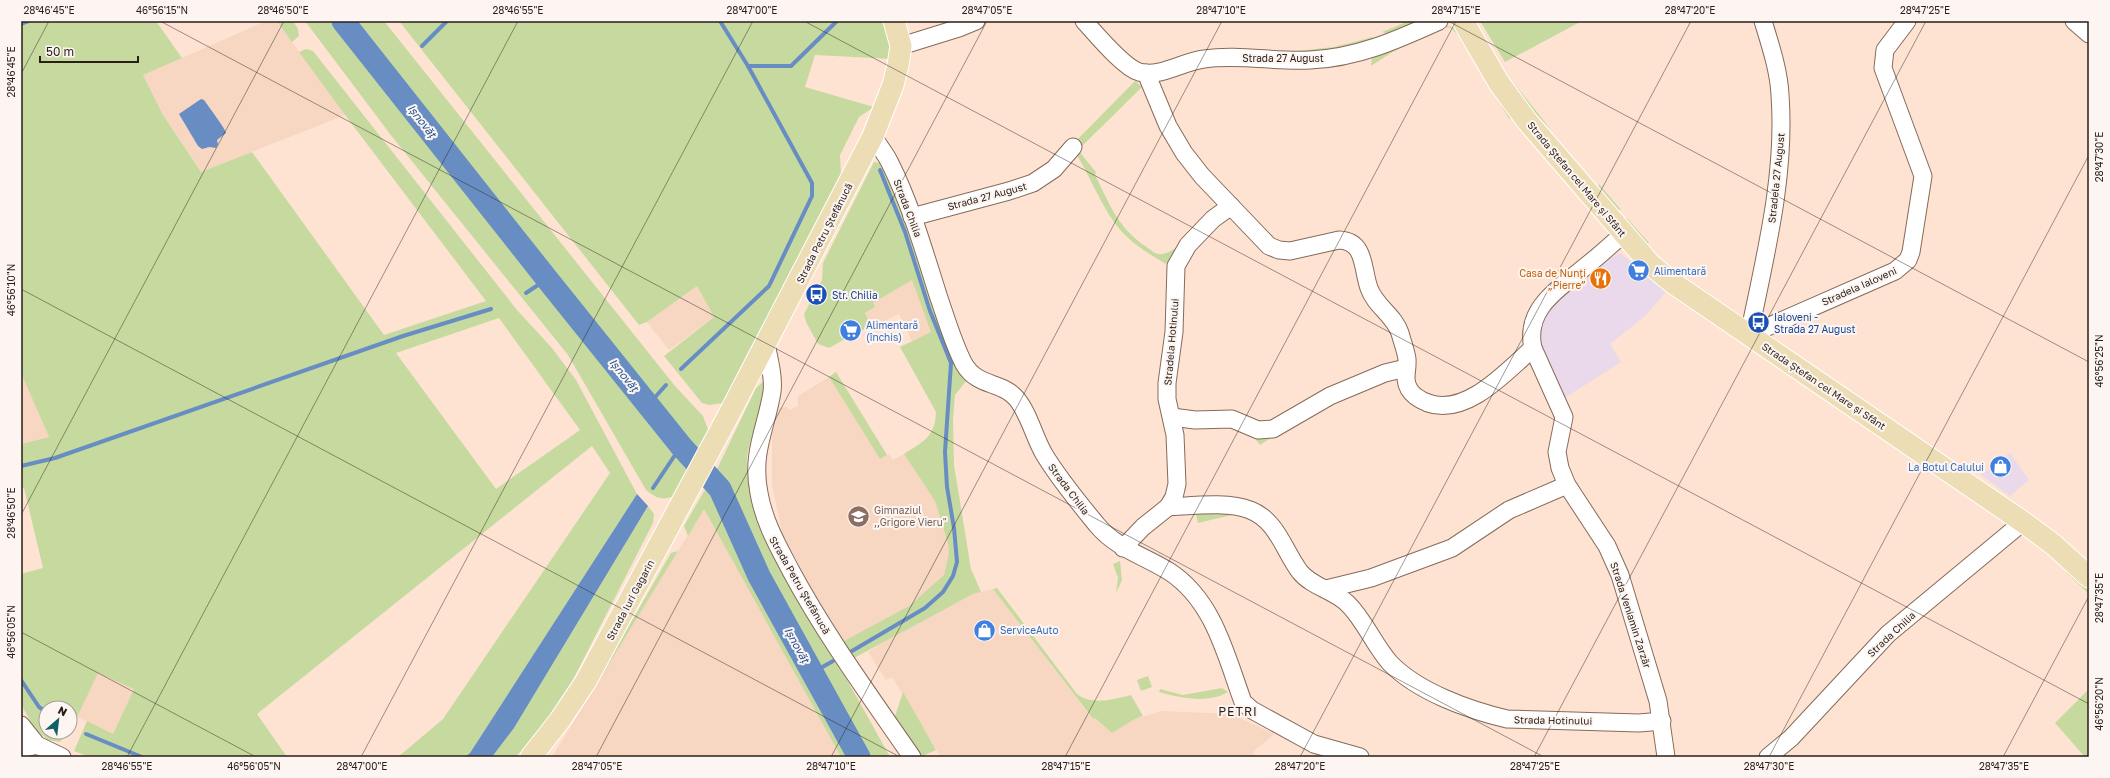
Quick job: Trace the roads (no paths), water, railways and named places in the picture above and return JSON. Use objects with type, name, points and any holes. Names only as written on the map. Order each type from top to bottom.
[{"type":"main road","name":"Strada Petru Ștefănucă","points":[[718,436],[873,136],[893,84],[901,46],[894,21]]},
{"type":"main road","name":"Strada Ștefan cel Mare și Sfânt","points":[[1463,21],[1510,98],[1545,144],[1651,265],[1673,283],[2024,522],[2054,545],[2089,577]]},
{"type":"main road","name":"Strada Iuri Gagarin","points":[[531,757],[560,720],[586,681],[718,436]]},
{"type":"street","points":[[901,46],[959,28],[976,21]]},
{"type":"street","points":[[1084,21],[1130,66],[1139,72],[1146,73],[1174,137],[1202,176],[1269,246],[1279,250],[1290,251],[1339,240],[1346,240],[1356,246],[1362,257],[1370,291],[1399,331],[1406,359],[1404,379],[1413,395],[1432,404],[1446,406],[1469,399],[1484,390],[1533,348],[1530,336],[1532,324],[1540,308],[1557,289],[1623,234]]},
{"type":"street","name":"Strada 27 August","points":[[1146,73],[1161,71],[1203,59],[1309,60],[1336,58],[1388,44],[1439,21]]},
{"type":"street","name":"Stradela 27 August","points":[[1749,335],[1771,229],[1780,160],[1782,127],[1780,93],[1763,21]]},
{"type":"street","name":"Stradela Ialoveni","points":[[1749,335],[1895,271],[1908,260],[1912,252],[1923,176],[1883,68],[1885,50],[1907,21]]},
{"type":"street","points":[[2074,21],[2089,34]]},
{"type":"street","name":"Strada Chilia","points":[[873,136],[890,162],[912,217],[951,335],[965,366],[974,376],[983,382],[1002,388],[1017,398],[1045,456],[1098,526],[1110,539],[1123,548],[1170,572],[1196,595],[1214,623],[1244,702],[1252,710],[1314,744],[1360,757]]},
{"type":"street","name":"Strada 27 August","points":[[912,217],[1009,191],[1033,183],[1054,169],[1073,147]]},
{"type":"street","name":"Stradela Hotinului","points":[[1172,417],[1167,399],[1167,383],[1174,332],[1176,266],[1188,245],[1213,219],[1232,206]]},
{"type":"street","name":"Strada Petru Ştefănucă","points":[[766,344],[771,370],[772,391],[758,445],[757,462],[759,493],[770,533],[805,597],[846,662],[912,757]]},
{"type":"street","name":"Strada Veniamin Zarzăr","points":[[1533,348],[1562,409],[1563,425],[1557,452],[1560,468],[1567,485],[1607,546],[1620,575],[1658,701],[1666,757]]},
{"type":"street","points":[[1123,548],[1143,527],[1168,507],[1174,497],[1177,484],[1175,435],[1172,417],[1195,420],[1232,419],[1258,430],[1272,429],[1330,396],[1385,373],[1406,368]]},
{"type":"street","points":[[1326,589],[1385,573],[1452,548],[1509,510],[1567,485]]},
{"type":"street","name":"Strada Hotinului","points":[[1168,507],[1241,507],[1258,513],[1273,527],[1301,573],[1311,582],[1326,589],[1348,604],[1390,662],[1404,675],[1446,699],[1488,715],[1507,719],[1639,723],[1662,721]]},
{"type":"street","name":"Strada Chilia","points":[[1768,757],[1791,738],[1888,634],[2024,522]]},
{"type":"street","points":[[21,725],[29,747],[62,757]]},
{"type":"water","points":[[201,99],[204,100],[226,133],[217,140],[218,144],[216,148],[209,147],[202,149],[198,146],[179,114]]},
{"type":"water","points":[[637,494],[648,506],[514,728],[492,757],[465,757],[470,753]]},
{"type":"waterway","points":[[21,24],[29,21]]},
{"type":"waterway","name":"Ișnovăț","points":[[343,21],[681,446],[720,489],[759,576],[859,757]]},
{"type":"waterway","points":[[422,46],[447,21]]},
{"type":"waterway","points":[[720,21],[748,66],[791,66],[837,21]]},
{"type":"waterway","points":[[681,369],[769,286],[812,196],[812,183],[748,66]]},
{"type":"waterway","points":[[852,651],[925,608],[943,592],[953,576],[957,562],[954,528],[947,487],[945,452],[951,363],[930,311],[905,232],[880,170]]},
{"type":"waterway","points":[[526,293],[547,279]]},
{"type":"waterway","points":[[21,466],[55,458],[403,336],[491,309]]},
{"type":"waterway","points":[[648,405],[666,385]]},
{"type":"waterway","points":[[653,488],[681,446]]},
{"type":"waterway","points":[[812,673],[833,661]]},
{"type":"waterway","points":[[21,680],[38,706]]},
{"type":"waterway","points":[[86,734],[142,757]]},
{"type":"place","name":"Alimentară","points":[[1639,271]]},
{"type":"place","name":"Casa de Nunți „Pierre”","points":[[1601,279]]},
{"type":"place","name":"Str. Chilia","points":[[817,295]]},
{"type":"place","name":"Ialoveni - Strada 27 August","points":[[1758,323]]},
{"type":"place","name":"Alimentară (închis)","points":[[851,331]]},
{"type":"place","name":"La Botul Calului","points":[[2000,467]]},
{"type":"place","name":"Gimnaziul ,,Grigore Vieru\"","points":[[859,516]]},
{"type":"place","name":"ServiceAuto","points":[[985,630]]},
{"type":"district","name":"PETRI","points":[[1238,712]]}]
